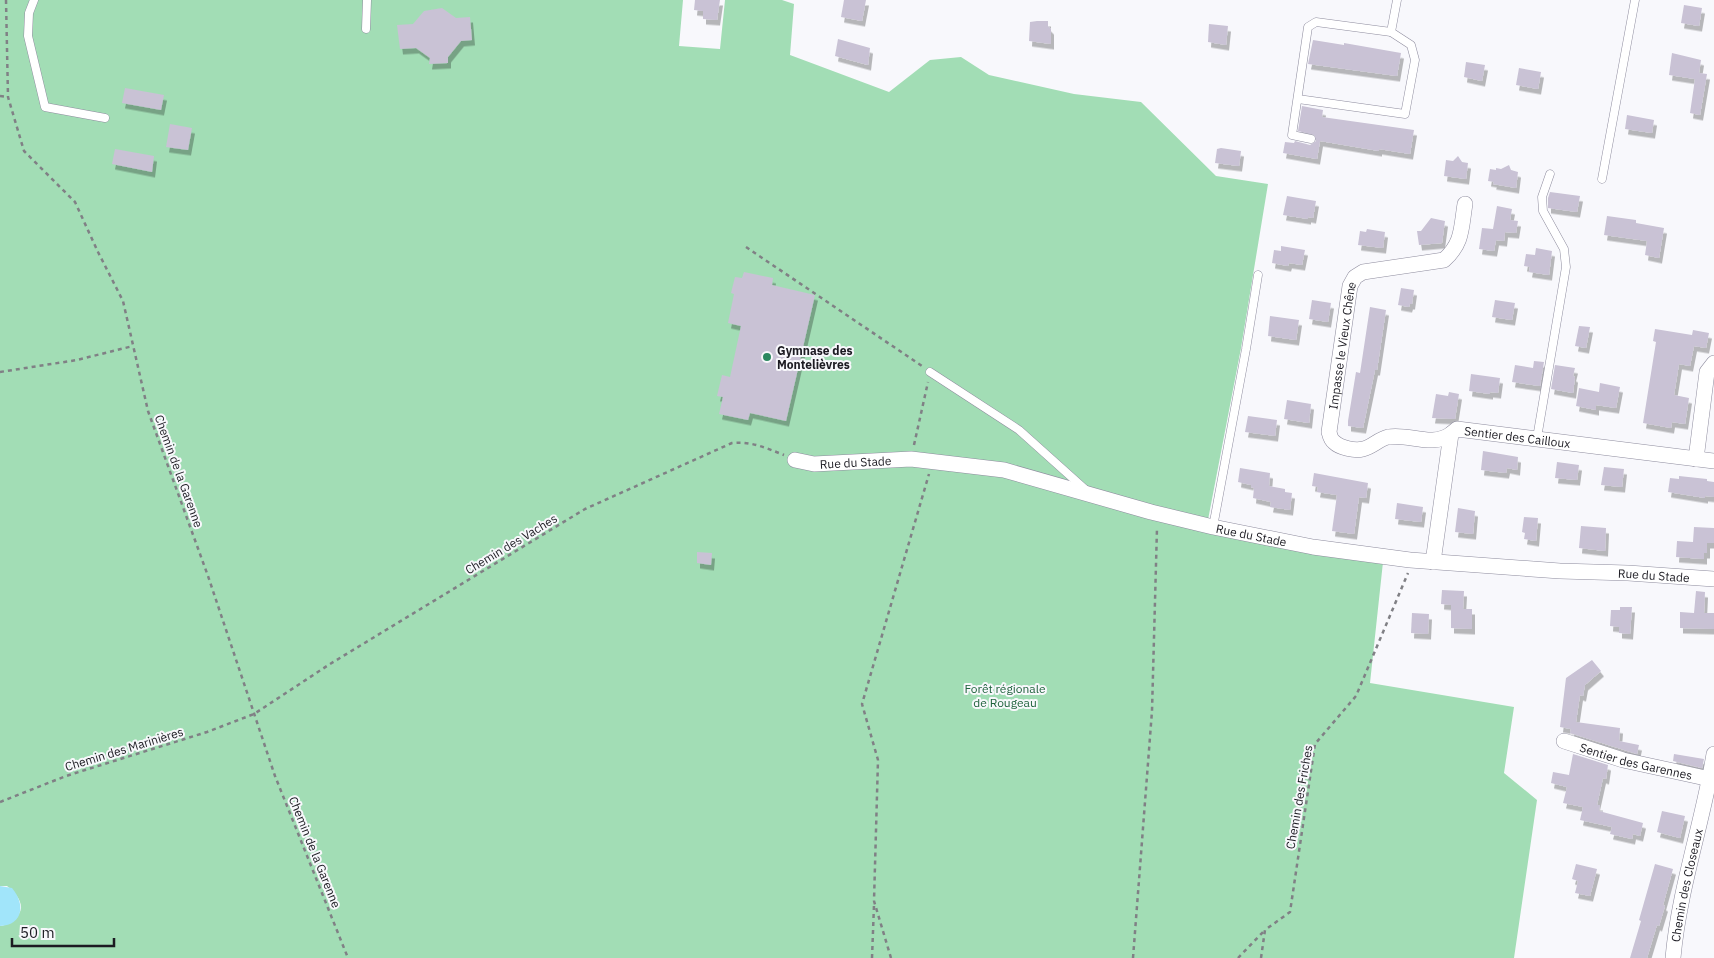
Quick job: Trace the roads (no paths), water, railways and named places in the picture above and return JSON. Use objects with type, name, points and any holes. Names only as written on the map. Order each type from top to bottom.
[{"type":"street","name":"Impasse le Vieux Chêne","points":[[1452,434],[1443,440],[1387,437],[1363,449],[1353,449],[1342,447],[1332,442],[1329,432],[1350,286],[1355,277],[1363,272],[1444,260],[1454,251],[1459,242],[1465,204]]},
{"type":"street","points":[[1696,459],[1707,372],[1714,363]]},
{"type":"street","name":"Sentier des Cailloux","points":[[1433,562],[1452,434],[1457,428],[1714,461]]},
{"type":"street","name":"Rue du Stade","points":[[795,460],[814,464],[911,459],[1004,470],[1157,514],[1213,527],[1313,547],[1410,560],[1714,579]]},
{"type":"street","name":"Sentier des Garennes","points":[[1564,741],[1623,760],[1710,779]]},
{"type":"street","name":"Chemin des Closeaux","points":[[1672,958],[1690,862],[1710,779],[1714,754]]},
{"type":"lane","points":[[34,0],[29,13],[28,36],[45,107],[105,118]]},
{"type":"lane","points":[[366,29],[367,0]]},
{"type":"lane","points":[[1391,32],[1396,0]]},
{"type":"lane","points":[[1602,179],[1635,0]]},
{"type":"lane","points":[[1298,99],[1405,114],[1415,60],[1411,45],[1391,32],[1316,22],[1308,27],[1292,135],[1311,138]]},
{"type":"lane","points":[[1537,438],[1566,267],[1564,249],[1543,211],[1542,197],[1550,174]]},
{"type":"lane","points":[[1213,527],[1258,275]]},
{"type":"lane","points":[[930,372],[1020,430],[1090,494]]},
{"type":"water","points":[[0,886],[12,888],[19,900],[20,912],[14,922],[0,926]]},
{"type":"place","name":"Gymnase des Montelièvres","points":[[767,357]]},
{"type":"park label","name":"Forêt régionale de Rougeau","points":[[1005,695]]}]
